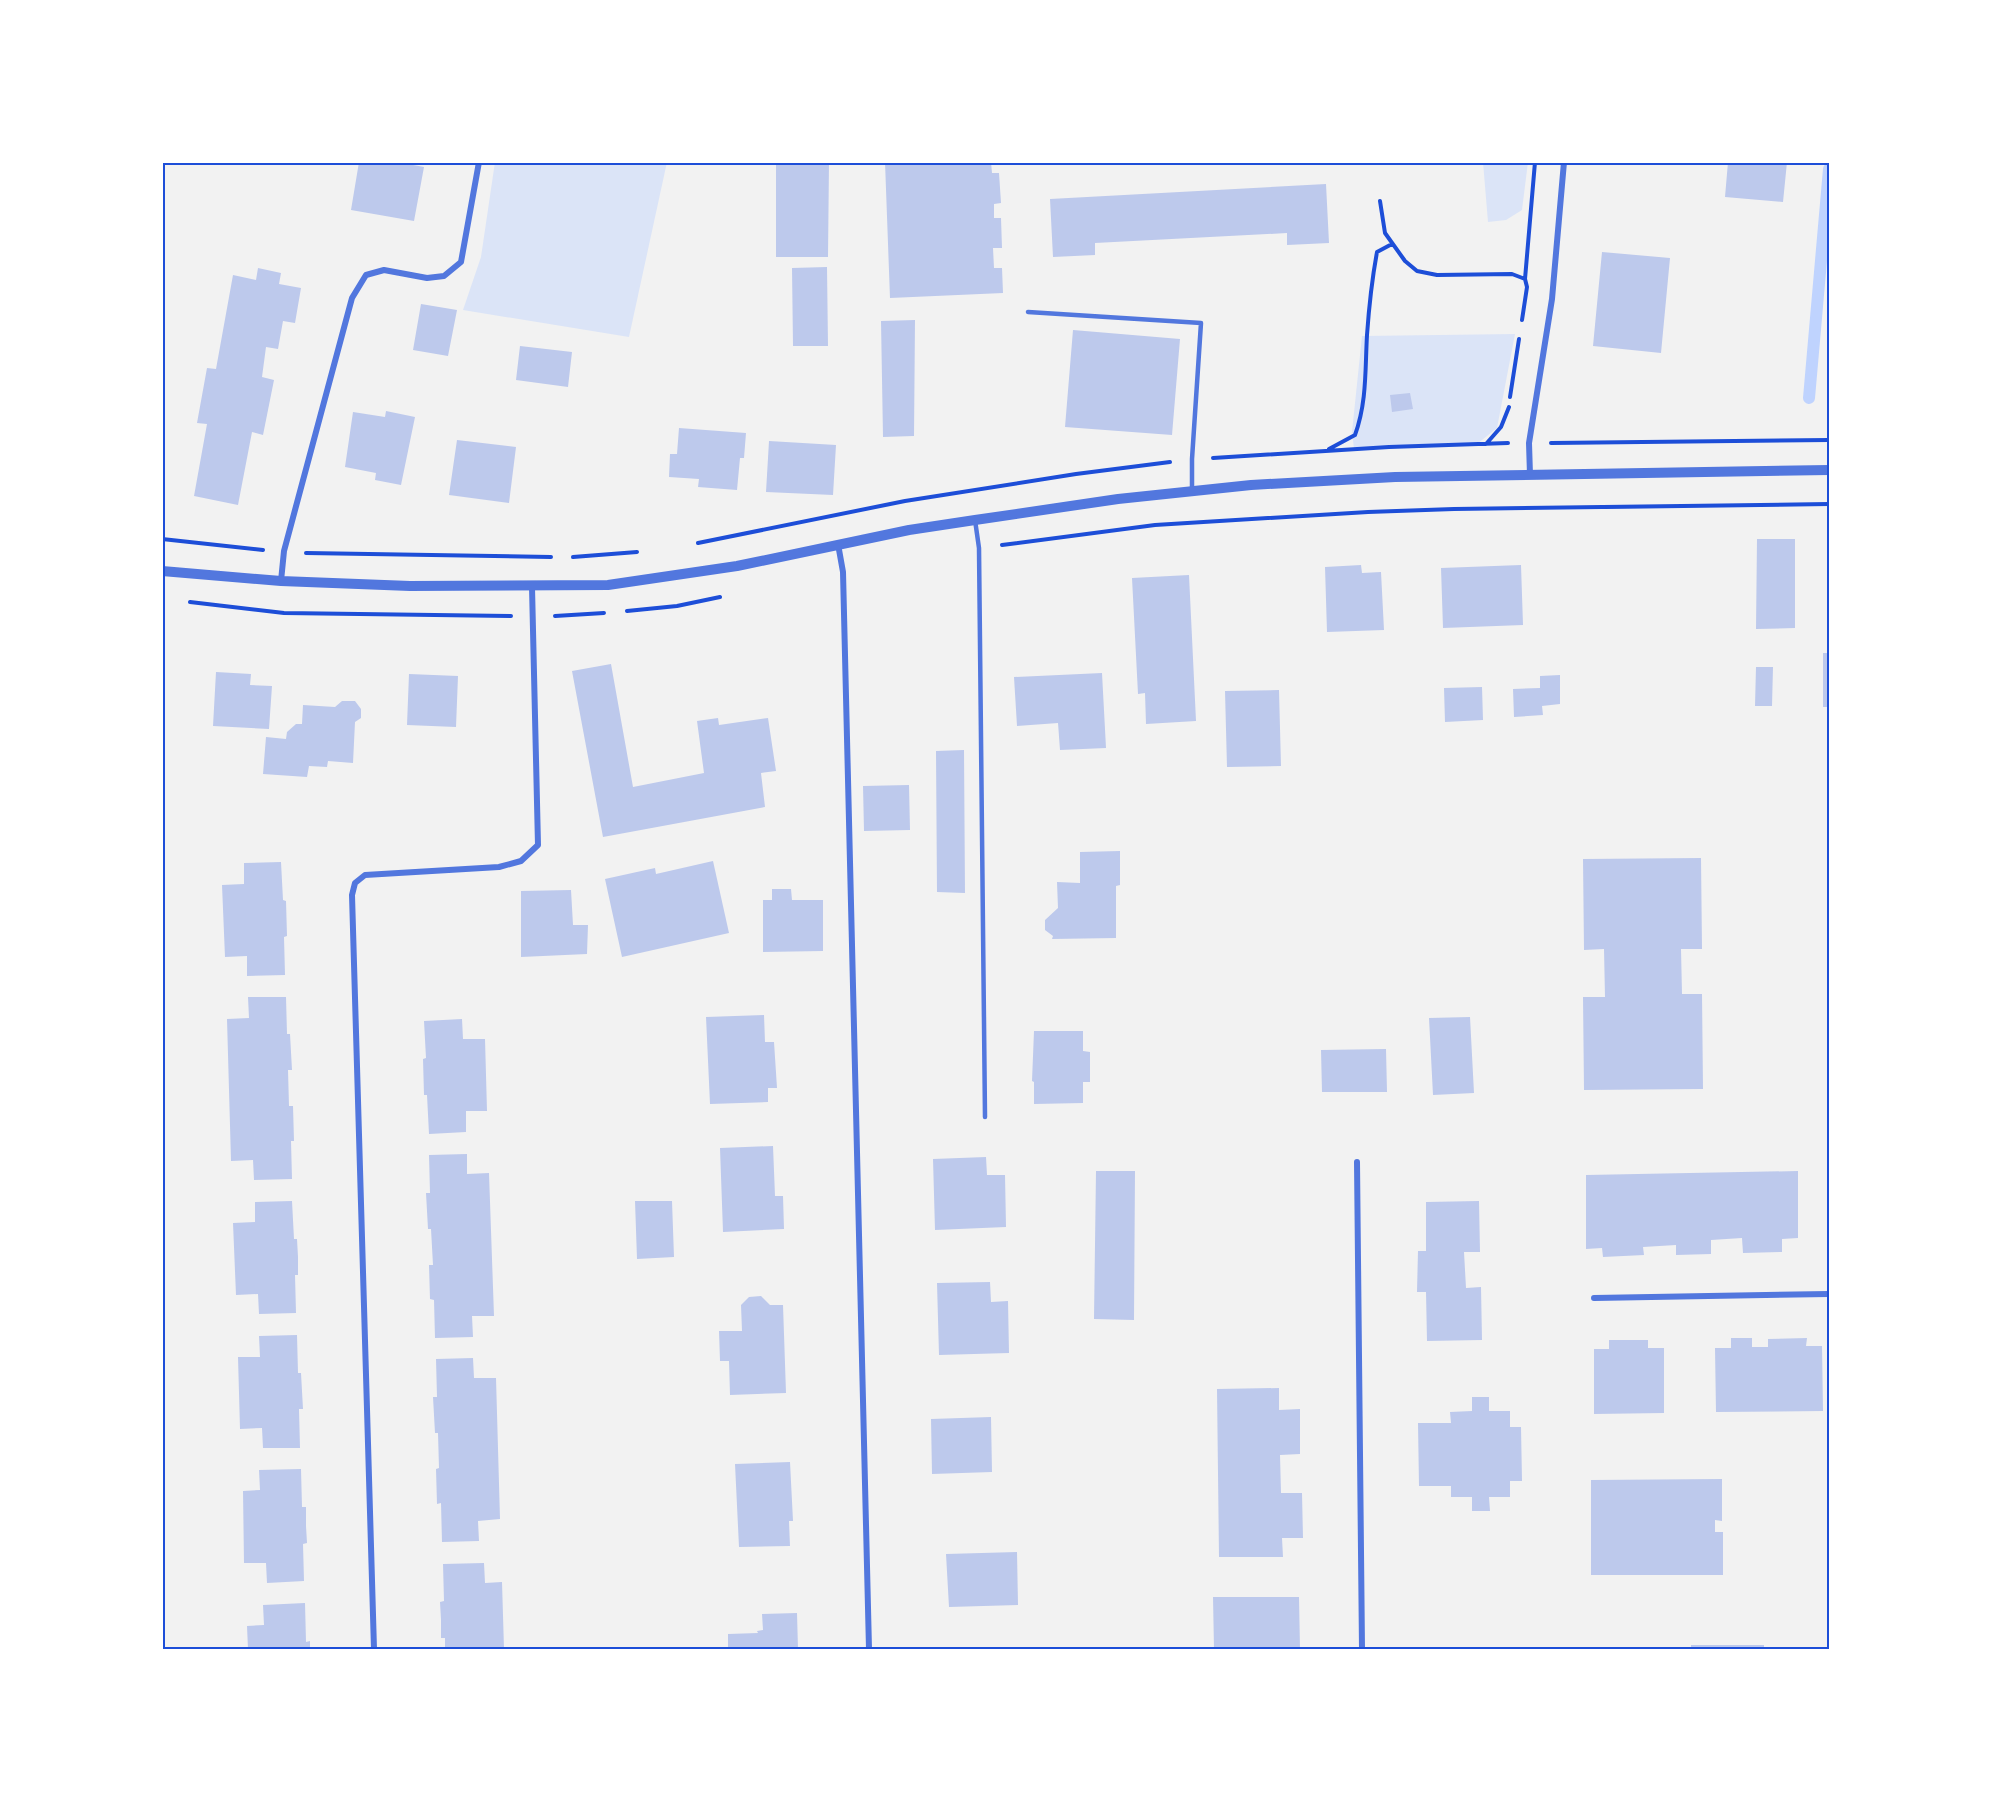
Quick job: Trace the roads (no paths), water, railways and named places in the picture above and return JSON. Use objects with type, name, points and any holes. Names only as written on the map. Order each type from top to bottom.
[{"type":"street","points":[[281,581],[284,551],[352,298],[366,275],[384,270],[427,278],[444,276],[460,262],[479,162]]},
{"type":"street","points":[[1530,475],[1529,443],[1552,299],[1564,162]]},
{"type":"street","points":[[162,571],[281,581],[410,586],[608,585],[676,576],[909,530],[1118,499],[1192,491],[1323,481],[1829,470]]},
{"type":"street","points":[[838,544],[843,572],[869,1649]]},
{"type":"street","points":[[374,1649],[352,895],[355,884],[365,875],[499,867],[521,861],[538,845],[531,587]]},
{"type":"street","points":[[1357,1162],[1362,1649]]},
{"type":"street","points":[[1594,1298],[1829,1294]]},
{"type":"lane","points":[[1028,312],[1201,322],[1192,491]]},
{"type":"lane","points":[[975,520],[979,548],[985,1117]]},
{"type":"waterway","points":[[1809,398],[1829,169]]}]
